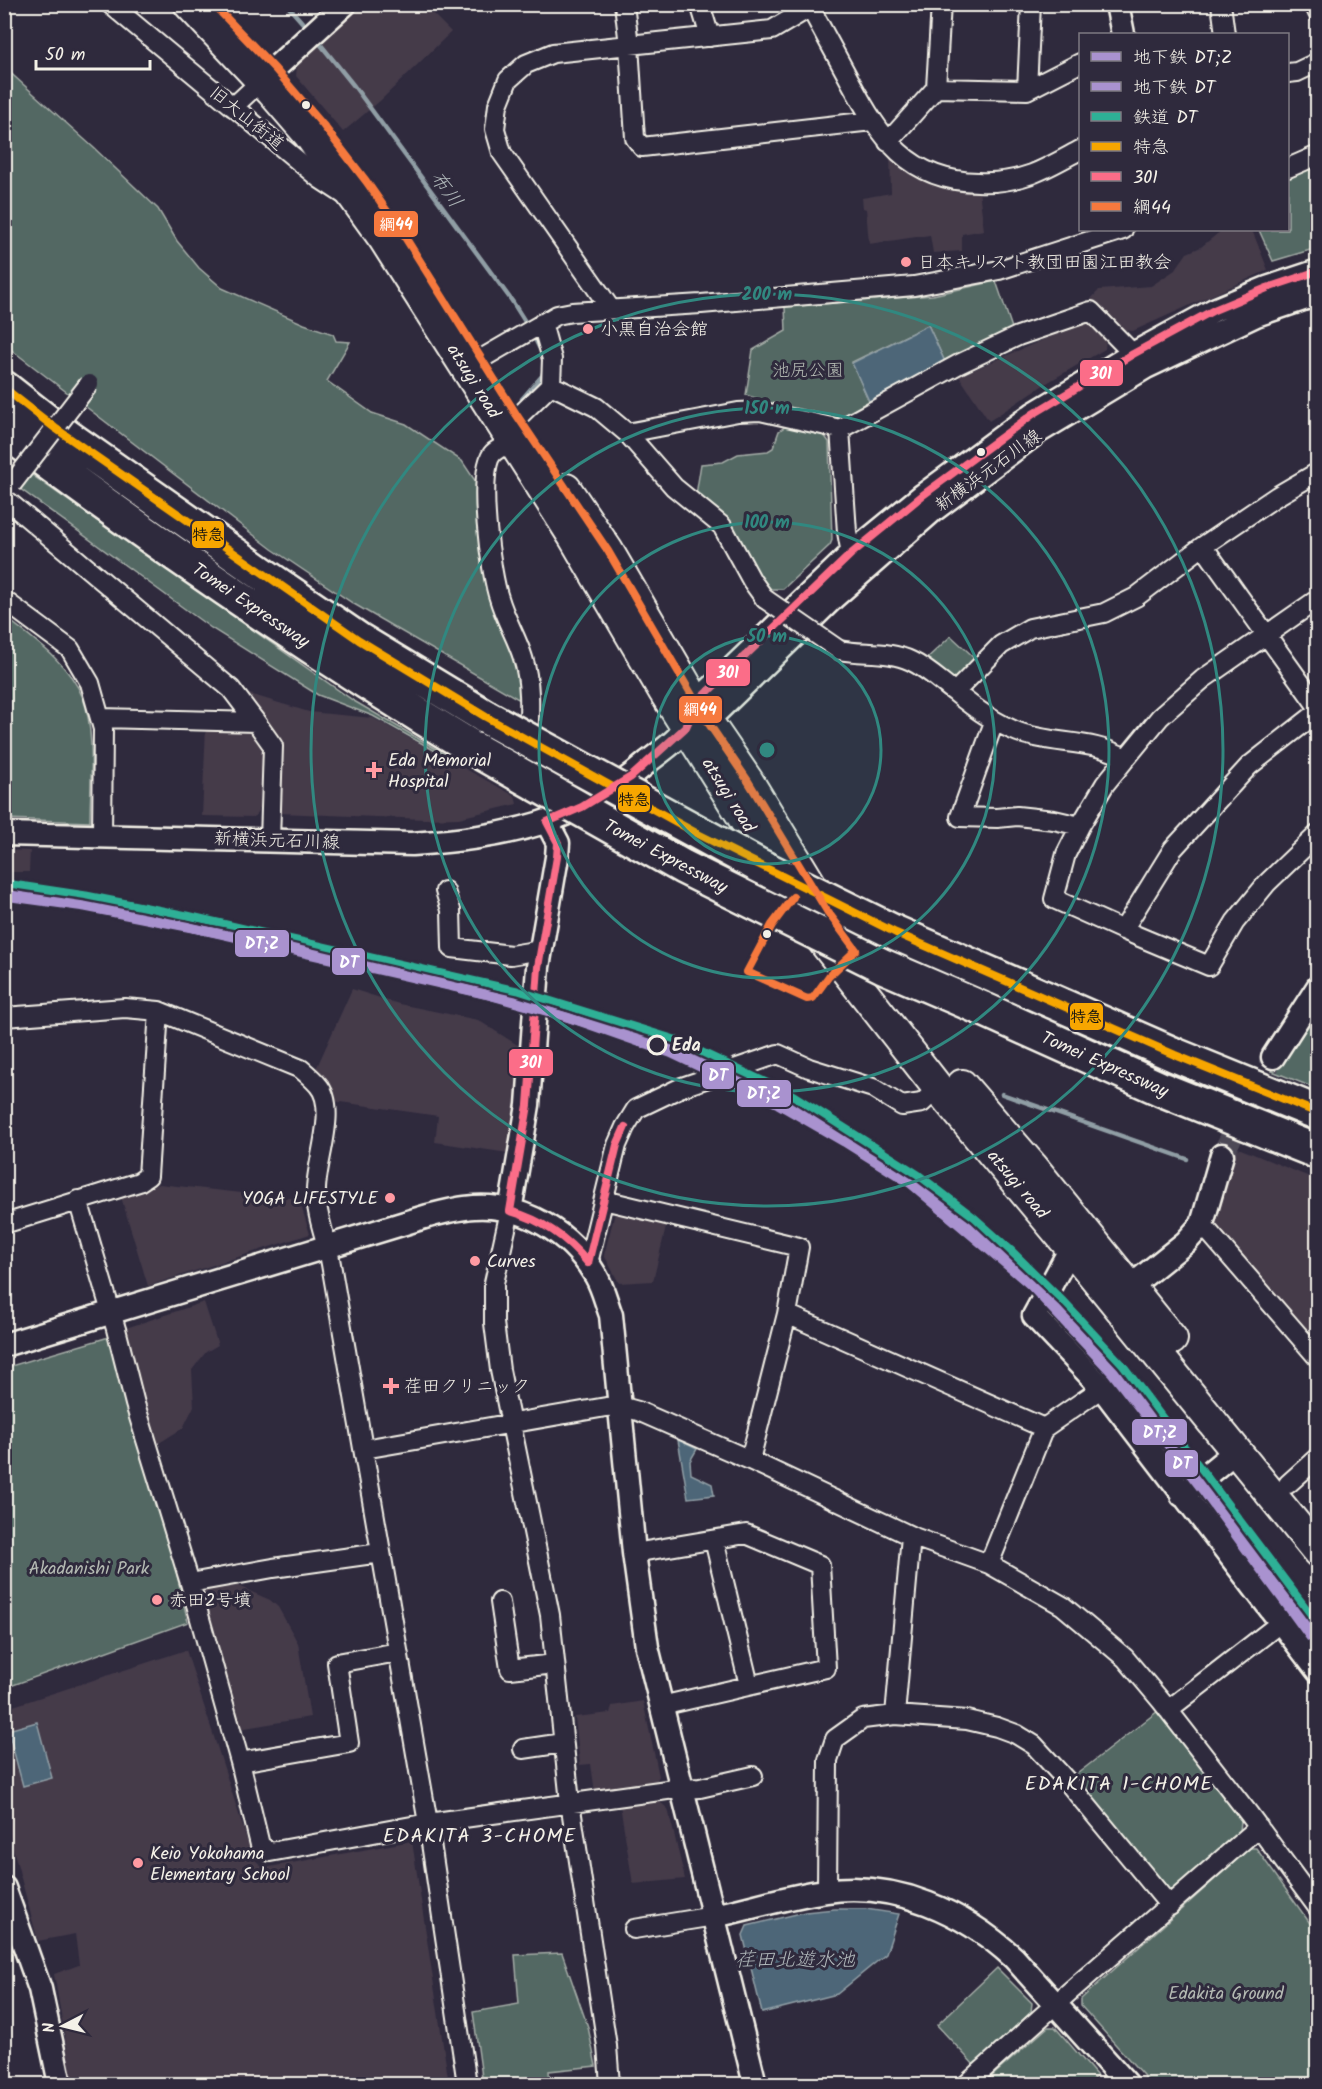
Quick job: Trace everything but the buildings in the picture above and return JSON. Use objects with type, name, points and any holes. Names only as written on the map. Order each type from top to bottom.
[{"type":"highway","name":"atsugi road","points":[[189,4],[322,125],[366,181],[403,234],[481,359],[509,420],[573,536],[697,717],[748,781],[827,911],[875,976],[959,1081],[1096,1244],[1317,1519]]},
{"type":"highway","name":"atsugi road","points":[[213,4],[268,75],[360,204],[509,420]]},
{"type":"highway","name":"Tomei Expressway","points":[[4,388],[55,428],[264,575],[360,640],[486,717],[756,864],[896,933],[1175,1055],[1317,1113]]},
{"type":"highway","name":"Tomei Expressway","points":[[4,430],[255,610],[382,694],[683,867],[883,966],[1161,1089],[1317,1152]]},
{"type":"highway","name":"atsugi road","points":[[697,717],[809,922],[938,1088],[1317,1552]]},
{"type":"street","name":"旧大山街道","points":[[110,4],[320,179],[360,204]]},
{"type":"street","points":[[234,107],[345,4]]},
{"type":"street","points":[[624,4],[635,138],[642,147],[872,121]]},
{"type":"street","points":[[700,4],[710,37]]},
{"type":"street","points":[[888,142],[936,88],[941,4]]},
{"type":"street","points":[[1027,90],[1031,4]]},
{"type":"street","points":[[1117,4],[1123,33]]},
{"type":"street","points":[[1221,4],[1226,33]]},
{"type":"street","points":[[1314,4],[1317,13]]},
{"type":"street","points":[[610,308],[502,153],[495,129],[498,105],[508,80],[526,64],[553,53],[772,30],[814,7],[872,121],[888,142],[911,162],[927,171],[943,178],[964,182],[986,183],[1014,180],[1033,174],[1079,151]]},
{"type":"street","points":[[1289,73],[1297,72],[1317,62]]},
{"type":"street","points":[[936,88],[1027,90],[1079,64]]},
{"type":"street","points":[[1289,167],[1317,155]]},
{"type":"street","points":[[481,359],[557,315],[610,308],[701,304],[914,286],[991,272],[1120,231]]},
{"type":"street","name":"新横浜元石川線","points":[[4,834],[383,844],[440,843],[509,832],[547,822],[582,807],[631,777],[931,512],[1038,432],[1214,310],[1267,288],[1317,271]]},
{"type":"street","name":"新横浜元石川線","points":[[697,717],[851,555],[923,495],[1033,414],[1140,360],[1317,294]]},
{"type":"street","points":[[627,433],[738,412],[760,411],[840,429],[960,364],[1009,341],[1091,311],[1140,360]]},
{"type":"street","points":[[535,328],[552,359],[551,385],[509,420],[488,463],[485,497],[493,578],[498,598],[523,658],[528,681],[528,755],[538,802],[558,843],[537,983],[528,1105],[510,1212],[494,1283],[494,1323],[500,1370],[550,1615],[570,1802],[607,2046],[610,2085]]},
{"type":"street","points":[[89,384],[7,492],[231,689],[256,722],[273,746],[270,840]]},
{"type":"street","points":[[551,385],[596,407],[627,433],[674,487],[722,526],[752,581],[765,598],[839,650],[878,652],[909,660],[928,670],[994,722],[1021,733],[1111,750],[1125,758]]},
{"type":"street","points":[[840,429],[847,532],[851,555]]},
{"type":"street","points":[[955,692],[1001,645],[1010,639],[1030,628],[1104,613],[1136,597],[1203,546],[1317,472]]},
{"type":"street","points":[[1203,546],[1317,707]]},
{"type":"street","points":[[1317,599],[1203,679],[1160,717],[1105,784],[1080,826],[1066,854],[1054,899],[1209,966],[1235,922],[1267,883],[1317,834]]},
{"type":"street","points":[[4,600],[70,649],[90,683],[103,729],[102,836]]},
{"type":"street","points":[[1123,930],[1173,849],[1249,766],[1317,712]]},
{"type":"street","points":[[101,718],[256,722]]},
{"type":"street","points":[[994,722],[960,817],[1017,816],[1054,820],[1080,826]]},
{"type":"street","points":[[445,891],[451,910],[452,948],[511,955],[541,950]]},
{"type":"street","points":[[1273,1057],[1317,987]]},
{"type":"street","points":[[4,1017],[125,1008],[159,1011],[301,1069],[320,1086],[326,1104],[325,1130],[315,1190],[317,1212],[328,1247],[364,1449],[428,1823],[467,2085]]},
{"type":"street","points":[[4,1224],[139,1182],[148,1176],[159,1011]]},
{"type":"street","points":[[588,1263],[617,1145],[636,1109],[682,1087],[778,1054],[809,1068],[873,1088],[902,1106],[922,1103],[938,1088]]},
{"type":"street","points":[[1130,1287],[1186,1242],[1202,1224],[1222,1155]]},
{"type":"street","points":[[78,1200],[240,1762],[260,1845],[270,1852],[428,1823],[570,1802],[700,1788],[753,1776]]},
{"type":"street","points":[[604,1200],[799,1247],[786,1314],[750,1460]]},
{"type":"street","points":[[4,1345],[460,1208],[475,1207],[525,1215],[546,1225],[570,1243],[588,1263],[597,1278],[610,1315],[634,1553],[647,1647],[755,2085]]},
{"type":"street","points":[[1202,1224],[1317,1358]]},
{"type":"street","points":[[1071,1248],[1034,1316],[1102,1388],[1317,1671]]},
{"type":"street","points":[[786,1314],[1044,1428]]},
{"type":"street","points":[[989,1564],[1044,1428],[1102,1388]]},
{"type":"street","points":[[364,1449],[512,1422],[620,1406],[638,1411],[750,1460],[911,1536],[989,1564],[1063,1606],[1125,1658],[1259,1827],[1317,1908]]},
{"type":"street","points":[[1182,1495],[1236,1451]]},
{"type":"street","points":[[1288,1484],[1317,1457]]},
{"type":"street","points":[[634,1553],[746,1534],[820,1565],[826,1668],[661,1706]]},
{"type":"street","points":[[895,1715],[911,1536]]},
{"type":"street","points":[[714,1540],[749,1685]]},
{"type":"street","points":[[189,1583],[273,1568],[381,1553]]},
{"type":"street","points":[[500,1602],[510,1669],[555,1664]]},
{"type":"street","points":[[1168,1710],[1280,1623]]},
{"type":"street","points":[[240,1762],[349,1743],[337,1663],[398,1652]]},
{"type":"street","points":[[827,1891],[828,1760],[835,1739],[863,1719],[895,1715],[967,1720],[1016,1734],[1034,1745],[1066,1780],[1170,1906]]},
{"type":"street","points":[[524,1749],[563,1743]]},
{"type":"street","points":[[968,2085],[1259,1827]]},
{"type":"street","points":[[4,1888],[40,1989],[60,2085]]},
{"type":"street","points":[[634,1929],[714,1916],[827,1891],[855,1890],[912,1898],[954,1914],[997,1942],[1014,1958],[1127,2085]]},
{"type":"shaded area","points":[[363,5],[424,5],[451,32],[381,100],[343,132],[296,76],[297,65]]},
{"type":"shaded area","points":[[890,154],[979,190],[984,230],[962,234],[962,251],[933,253],[930,235],[869,244],[866,209],[863,208],[862,198],[891,193]]},
{"type":"shaded area","points":[[1221,231],[1252,231],[1268,270],[1133,331],[1123,330],[1091,299],[1099,290],[1151,286],[1175,270],[1187,253],[1201,247]]},
{"type":"shaded area","points":[[1084,322],[1093,323],[1106,337],[1105,349],[1045,384],[989,421],[959,376]]},
{"type":"shaded area","name":"Eda Memorial Hospital","points":[[243,692],[309,712],[373,718],[515,796],[517,804],[459,818],[425,819],[279,813],[282,743]]},
{"type":"shaded area","points":[[243,725],[255,734],[263,752],[259,811],[254,817],[202,816],[206,726]]},
{"type":"shaded area","points":[[5,850],[30,851],[29,872],[5,872]]},
{"type":"shaded area","points":[[352,989],[399,1004],[478,1020],[519,1046],[516,1102],[508,1153],[435,1142],[438,1116],[333,1101],[316,1069]]},
{"type":"shaded area","points":[[1226,1143],[1317,1180],[1317,1348],[1209,1225],[1218,1155]]},
{"type":"shaded area","points":[[159,1184],[299,1199],[310,1234],[148,1286],[121,1197]]},
{"type":"shaded area","points":[[616,1209],[668,1219],[653,1281],[619,1283],[604,1255]]},
{"type":"shaded area","points":[[204,1302],[218,1345],[206,1352],[192,1370],[194,1406],[183,1428],[156,1445],[123,1329]]},
{"type":"shaded area","points":[[234,1582],[270,1600],[278,1607],[298,1643],[310,1717],[239,1729],[198,1593],[204,1587]]},
{"type":"shaded area","name":"Keio Yokohama Elementary School","points":[[186,1650],[253,1858],[264,1868],[412,1841],[449,2084],[73,2084],[54,1974],[79,1965],[75,1934],[38,1941],[5,1819],[4,1709]]},
{"type":"shaded area","points":[[643,1701],[659,1776],[655,1784],[595,1793],[591,1764],[580,1765],[575,1717],[610,1713],[612,1706]]},
{"type":"shaded area","points":[[658,1800],[668,1809],[685,1879],[633,1884],[620,1805]]},
{"type":"green space","points":[[5,68],[158,209],[177,241],[199,268],[222,288],[304,324],[333,334],[336,341],[350,342],[327,381],[372,413],[406,424],[462,461],[480,488],[526,692],[520,700],[354,604],[272,549],[5,345]]},
{"type":"green space","points":[[1317,162],[1317,248],[1273,261],[1259,231],[1289,231],[1289,176]]},
{"type":"green space","name":"池尻公園","points":[[996,281],[1013,331],[981,343],[945,362],[928,325],[852,362],[869,401],[831,423],[746,395],[753,350],[786,331],[785,307],[933,295]]},
{"type":"green space","points":[[786,426],[824,435],[829,442],[832,540],[830,545],[783,589],[771,589],[763,582],[696,495],[701,464],[723,462],[738,454],[768,451],[773,448],[779,431]]},
{"type":"green space","points":[[29,473],[354,701],[450,757],[446,757],[373,716],[318,695],[211,628],[19,488]]},
{"type":"green space","points":[[4,616],[59,663],[77,685],[83,698],[90,727],[91,743],[90,822],[5,819]]},
{"type":"green space","points":[[951,636],[977,660],[951,687],[922,663]]},
{"type":"green space","points":[[1317,1000],[1317,1089],[1272,1071]]},
{"type":"green space","name":"Akadanishi Park","points":[[109,1337],[162,1511],[188,1622],[5,1688],[4,1368]]},
{"type":"green space","points":[[1158,1711],[1241,1820],[1240,1832],[1176,1890],[1165,1890],[1073,1777]]},
{"type":"green space","name":"Edakita Ground","points":[[1250,1848],[1256,1848],[1317,1933],[1317,2084],[1151,2084],[1081,2006],[1081,1999]]},
{"type":"green space","points":[[562,1953],[588,2027],[596,2066],[549,2071],[550,2084],[483,2084],[473,2012],[519,2004],[515,1955]]},
{"type":"green space","points":[[997,1968],[1032,2003],[1031,2012],[975,2066],[937,2025]]},
{"type":"green space","points":[[1048,2027],[1055,2027],[1097,2076],[1087,2084],[983,2084]]},
{"type":"water","points":[[928,325],[945,362],[869,401],[852,363]]},
{"type":"water","points":[[678,1440],[697,1449],[690,1461],[691,1474],[712,1484],[714,1495],[688,1498]]},
{"type":"water","points":[[37,1722],[52,1778],[23,1786],[8,1730]]},
{"type":"water","name":"荏田北遊水池","points":[[866,1909],[899,1914],[886,1954],[837,1994],[762,2013],[743,1935],[747,1926],[805,1912]]},
{"type":"waterway","name":"布川","points":[[286,4],[308,29]]},
{"type":"waterway","name":"布川","points":[[317,40],[354,86],[512,301],[529,328]]},
{"type":"waterway","name":"布川","points":[[533,335],[541,351]]},
{"type":"waterway","name":"布川","points":[[522,399],[542,376],[544,370]]},
{"type":"waterway","points":[[1002,1094],[1187,1159]]},
{"type":"tunnel","points":[[1222,1155],[1273,1057]]},
{"type":"metro line","name":"DT;Z","points":[[4,894],[84,906],[185,926],[515,1001],[672,1050],[786,1104],[912,1184],[968,1226],[1057,1310],[1114,1371],[1318,1642]]},
{"type":"metro line","name":"DT","points":[[4,896],[85,907],[269,943],[485,994],[567,1017],[670,1053],[778,1104],[911,1184],[1029,1284],[1112,1373],[1204,1492],[1310,1637]]},
{"type":"rail line","name":"DT","points":[[6,884],[86,896],[187,916],[517,991],[675,1040],[792,1095],[918,1175],[974,1218],[1064,1303],[1122,1365],[1318,1625]]},
{"type":"transit line","name":"綱44","points":[[213,4],[275,69],[323,125],[403,234],[516,414],[608,551],[707,721],[748,781],[827,911],[856,950]]},
{"type":"transit line","name":"301","points":[[547,822],[582,807],[631,777],[686,727],[697,702],[851,554],[923,495],[1033,414],[1133,354],[1214,310],[1267,288],[1318,271]]},
{"type":"transit line","name":"特急","points":[[4,388],[55,428],[359,640],[486,717],[698,834],[896,933],[1175,1055],[1318,1113]]},
{"type":"transit line","name":"301","points":[[547,822],[558,843],[557,857],[538,967],[528,1105],[510,1211],[533,1219],[563,1237],[588,1263]]},
{"type":"transit line","name":"綱44","points":[[747,972],[772,925],[793,897]]},
{"type":"transit line","name":"綱44","points":[[747,972],[807,999],[813,998],[829,976],[856,950]]},
{"type":"transit line","name":"301","points":[[588,1263],[617,1145],[625,1127]]},
{"type":"place","name":"日本キリスト教団田園江田教会","points":[[906,262]]},
{"type":"place","name":"小黒自治会館","points":[[588,329]]},
{"type":"place","name":"Eda Memorial Hospital","points":[[374,770]]},
{"type":"place","name":"Eda","points":[[657,1045]]},
{"type":"place","name":"YOGA LIFESTYLE","points":[[390,1198]]},
{"type":"place","name":"Curves","points":[[475,1261]]},
{"type":"place","name":"荏田クリニック","points":[[391,1386]]},
{"type":"place","name":"赤田2号墳","points":[[157,1600]]},
{"type":"place","name":"Keio Yokohama Elementary School","points":[[138,1863]]},
{"type":"district","name":"EDAKITA 1-CHOME","points":[[1119,1783]]},
{"type":"district","name":"EDAKITA 3-CHOME","points":[[480,1835]]}]
